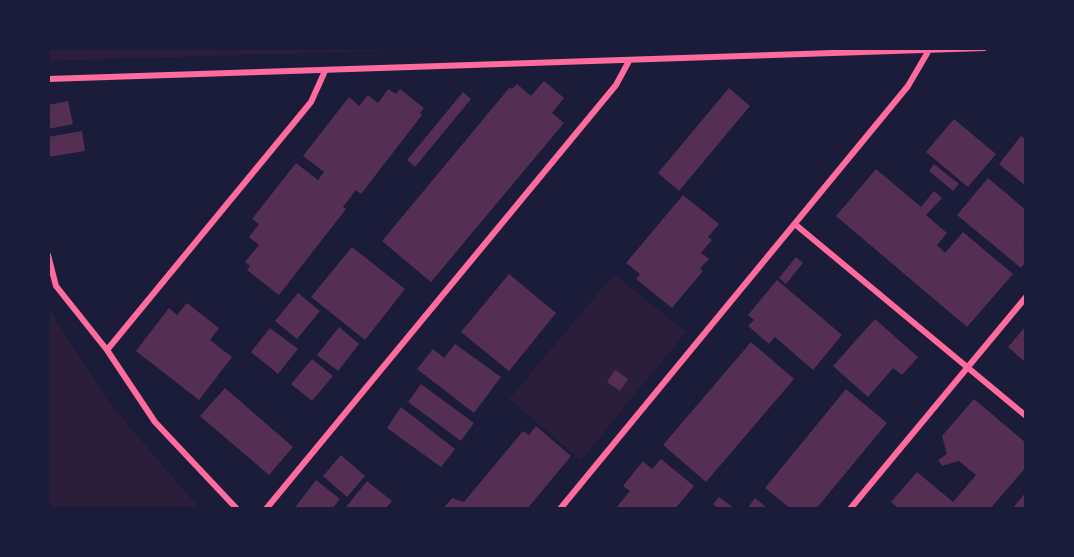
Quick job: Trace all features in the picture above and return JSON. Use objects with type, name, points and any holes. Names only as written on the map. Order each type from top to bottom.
[{"type":"street","points":[[48,79],[629,62],[984,48]]},
{"type":"street","points":[[560,509],[796,225],[908,86],[929,50]]},
{"type":"street","points":[[266,509],[616,85],[629,62]]},
{"type":"street","points":[[107,350],[311,102],[325,71]]},
{"type":"street","points":[[796,225],[1026,416]]},
{"type":"street","points":[[48,255],[56,286],[107,350],[155,422],[237,509]]},
{"type":"street","points":[[850,509],[1026,297]]},
{"type":"shaded area","points":[[48,48],[473,48],[48,61]]},
{"type":"shaded area","points":[[614,274],[686,332],[581,460],[509,399]]},
{"type":"shaded area","points":[[48,307],[107,400],[200,509],[48,509]]},
{"type":"building","points":[[544,81],[564,98],[552,113],[564,123],[431,282],[382,241],[510,87],[512,89],[517,84],[531,96]]},
{"type":"building","points":[[729,88],[750,106],[679,191],[658,173]]},
{"type":"building","points":[[388,89],[396,94],[400,89],[424,108],[420,113],[422,115],[361,194],[356,190],[343,207],[346,209],[279,295],[247,270],[250,266],[245,262],[259,245],[249,237],[259,224],[252,219],[296,163],[318,180],[324,172],[303,156],[349,97],[359,106],[368,95],[378,103]]},
{"type":"building","points":[[463,92],[471,99],[415,167],[407,160]]},
{"type":"building","points":[[68,101],[73,124],[48,129],[48,105]]},
{"type":"building","points":[[954,119],[996,154],[968,187],[926,152]]},
{"type":"building","points":[[82,131],[85,151],[48,157],[48,137]]},
{"type":"building","points":[[1021,136],[1026,140],[1026,186],[999,164]]},
{"type":"building","points":[[934,164],[959,184],[953,191],[929,171]]},
{"type":"building","points":[[876,169],[921,207],[934,191],[942,198],[926,215],[947,233],[937,245],[945,253],[963,232],[1013,274],[967,327],[836,216]]},
{"type":"building","points":[[988,178],[1026,210],[1026,239],[1023,242],[1026,245],[1026,261],[1021,268],[957,215]]},
{"type":"building","points":[[683,195],[719,224],[708,237],[712,240],[701,253],[709,259],[700,268],[703,271],[672,308],[636,279],[640,274],[626,263]]},
{"type":"building","points":[[352,247],[405,289],[365,340],[311,297]]},
{"type":"building","points":[[796,257],[803,263],[786,284],[779,278]]},
{"type":"building","points":[[509,274],[556,313],[509,371],[461,332]]},
{"type":"building","points":[[777,280],[842,335],[813,370],[775,337],[769,344],[748,326],[754,320],[748,315]]},
{"type":"building","points":[[298,293],[320,311],[297,339],[275,321]]},
{"type":"building","points":[[187,303],[219,328],[210,340],[232,357],[199,400],[136,351],[169,308],[177,315]]},
{"type":"building","points":[[875,319],[918,357],[902,375],[893,368],[868,397],[833,366]]},
{"type":"building","points":[[1026,326],[1026,363],[1008,347]]},
{"type":"building","points":[[339,327],[359,344],[338,371],[317,355]]},
{"type":"building","points":[[270,328],[298,349],[278,374],[251,352]]},
{"type":"building","points":[[751,342],[794,379],[706,482],[663,445]]},
{"type":"building","points":[[455,344],[501,377],[474,413],[417,369],[433,349],[444,358]]},
{"type":"building","points":[[312,359],[333,376],[312,401],[291,384]]},
{"type":"building","points":[[615,370],[628,379],[620,391],[607,382]]},
{"type":"building","points":[[421,384],[474,423],[461,441],[408,402]]},
{"type":"building","points":[[225,388],[293,447],[269,475],[200,416]]},
{"type":"building","points":[[846,389],[887,423],[816,509],[791,509],[765,488]]},
{"type":"building","points":[[974,399],[1026,443],[1026,467],[990,509],[899,509],[891,502],[917,472],[953,502],[976,475],[959,461],[942,466],[938,460],[947,454],[942,436]]},
{"type":"building","points":[[401,407],[455,449],[441,467],[387,428]]},
{"type":"building","points":[[536,426],[571,456],[527,509],[443,509],[452,498],[464,502],[523,431],[529,435]]},
{"type":"building","points":[[341,455],[365,476],[347,497],[323,476]]},
{"type":"building","points":[[661,459],[694,486],[675,509],[615,509],[630,491],[623,486],[643,461],[652,469]]},
{"type":"building","points":[[316,480],[340,499],[332,509],[294,509]]},
{"type":"building","points":[[367,481],[392,501],[385,509],[348,509],[346,507]]},
{"type":"building","points":[[1026,492],[1026,509],[1012,509]]},
{"type":"building","points":[[719,497],[735,509],[719,509],[713,504]]},
{"type":"building","points":[[755,498],[768,509],[747,509]]}]
